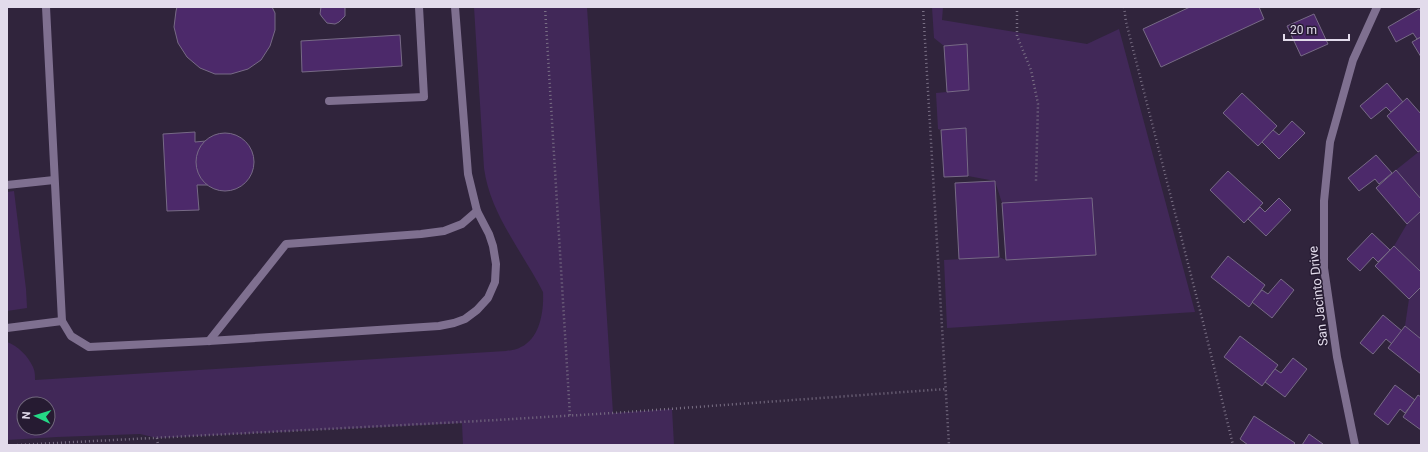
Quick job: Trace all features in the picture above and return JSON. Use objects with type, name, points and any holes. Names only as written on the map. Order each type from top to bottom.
[{"type":"street","points":[[46,7],[62,321],[71,336],[89,347],[439,326],[465,319],[477,310],[488,298],[495,282],[496,264],[493,246],[489,234],[477,211],[468,174],[455,7]]},
{"type":"street","points":[[329,101],[424,97],[419,7]]},
{"type":"street","name":"San Jacinto Drive","points":[[1355,445],[1337,357],[1324,268],[1324,201],[1330,142],[1353,60],[1376,7]]},
{"type":"street","points":[[7,185],[54,180]]},
{"type":"street","points":[[209,341],[286,244],[444,231],[462,224],[477,211]]},
{"type":"street","points":[[7,328],[62,321]]},
{"type":"path","points":[[545,7],[570,416]]},
{"type":"path","points":[[923,7],[949,445]]},
{"type":"path","points":[[1017,7],[1017,36],[1031,70],[1038,104],[1036,181]]},
{"type":"path","points":[[1124,7],[1126,22],[1233,445]]},
{"type":"path","points":[[17,445],[570,416],[946,389]]},
{"type":"path","points":[[158,438],[158,445]]},
{"type":"shaded area","points":[[474,7],[587,7],[613,413],[672,409],[674,445],[463,445],[462,423],[157,438],[140,434],[7,440],[7,342],[19,349],[31,363],[34,369],[35,380],[506,351],[519,348],[527,343],[537,331],[543,307],[543,292],[500,217],[487,185],[484,168]]},
{"type":"shaded area","points":[[932,7],[943,7],[942,20],[1087,44],[1119,29],[1195,312],[947,328],[944,260],[999,257],[1006,260],[1096,255],[1092,198],[1002,203],[995,181],[968,176],[966,129],[938,129],[936,93],[969,90],[967,44],[944,46],[934,38]]},
{"type":"shaded area","points":[[1421,150],[1421,199],[1396,170]]},
{"type":"shaded area","points":[[14,191],[27,308],[7,311],[7,192]]},
{"type":"shaded area","points":[[1421,211],[1421,272],[1394,246],[1407,224]]},
{"type":"shaded area","points":[[1421,287],[1421,339],[1405,326],[1409,299]]},
{"type":"building","points":[[177,7],[272,7],[275,13],[275,30],[270,46],[261,60],[248,69],[231,74],[215,74],[200,68],[187,57],[178,43],[174,27]]},
{"type":"building","points":[[321,7],[345,7],[345,16],[335,24],[327,23],[320,14]]},
{"type":"building","points":[[1190,7],[1259,7],[1264,19],[1161,67],[1143,29]]},
{"type":"building","points":[[1419,9],[1421,12],[1421,37],[1417,39],[1413,33],[1396,42],[1388,27]]},
{"type":"building","points":[[1314,14],[1328,44],[1301,56],[1287,26]]},
{"type":"building","points":[[400,35],[402,66],[302,72],[301,41]]},
{"type":"building","points":[[1421,37],[1421,57],[1412,42]]},
{"type":"building","points":[[967,44],[969,90],[947,92],[944,46]]},
{"type":"building","points":[[1387,83],[1403,102],[1391,112],[1386,107],[1371,119],[1360,106]]},
{"type":"building","points":[[1242,93],[1277,126],[1258,146],[1223,113]]},
{"type":"building","points":[[1407,98],[1421,114],[1421,150],[1418,152],[1387,116]]},
{"type":"building","points":[[1292,121],[1305,133],[1279,159],[1262,142],[1273,130],[1279,135]]},
{"type":"building","points":[[966,128],[968,176],[944,177],[941,130]]},
{"type":"building","points":[[195,132],[195,142],[206,141],[198,154],[197,165],[200,175],[208,185],[197,185],[199,210],[167,211],[163,134]]},
{"type":"building","points":[[225,133],[241,138],[249,146],[254,162],[249,178],[241,186],[225,191],[209,186],[201,178],[196,162],[201,146],[209,138]]},
{"type":"building","points":[[1376,155],[1392,173],[1379,184],[1375,179],[1359,191],[1348,178]]},
{"type":"building","points":[[1396,170],[1421,199],[1421,211],[1407,224],[1376,188]]},
{"type":"building","points":[[1228,171],[1263,203],[1244,223],[1210,190]]},
{"type":"building","points":[[995,181],[999,257],[959,259],[955,183]]},
{"type":"building","points":[[1092,198],[1096,255],[1006,260],[1002,203]]},
{"type":"building","points":[[1279,198],[1291,210],[1266,236],[1248,219],[1260,207],[1265,212]]},
{"type":"building","points":[[1372,233],[1390,250],[1378,262],[1373,257],[1360,271],[1347,259]]},
{"type":"building","points":[[1394,246],[1421,272],[1421,287],[1409,299],[1375,266]]},
{"type":"building","points":[[1228,256],[1265,285],[1249,307],[1211,277]]},
{"type":"building","points":[[1281,279],[1294,290],[1272,318],[1252,302],[1262,290],[1268,294]]},
{"type":"building","points":[[1383,315],[1402,331],[1392,344],[1386,339],[1373,354],[1360,343]]},
{"type":"building","points":[[1405,326],[1421,339],[1421,374],[1388,348]]},
{"type":"building","points":[[1240,336],[1278,365],[1262,386],[1224,357]]},
{"type":"building","points":[[1293,358],[1307,369],[1285,397],[1265,382],[1275,369],[1281,373]]},
{"type":"building","points":[[1395,385],[1415,400],[1405,413],[1400,409],[1388,425],[1374,414]]},
{"type":"building","points":[[1418,395],[1421,397],[1421,430],[1403,417]]},
{"type":"building","points":[[1254,416],[1295,443],[1293,445],[1248,445],[1240,439]]},
{"type":"building","points":[[1309,434],[1323,444],[1323,445],[1302,445]]}]
